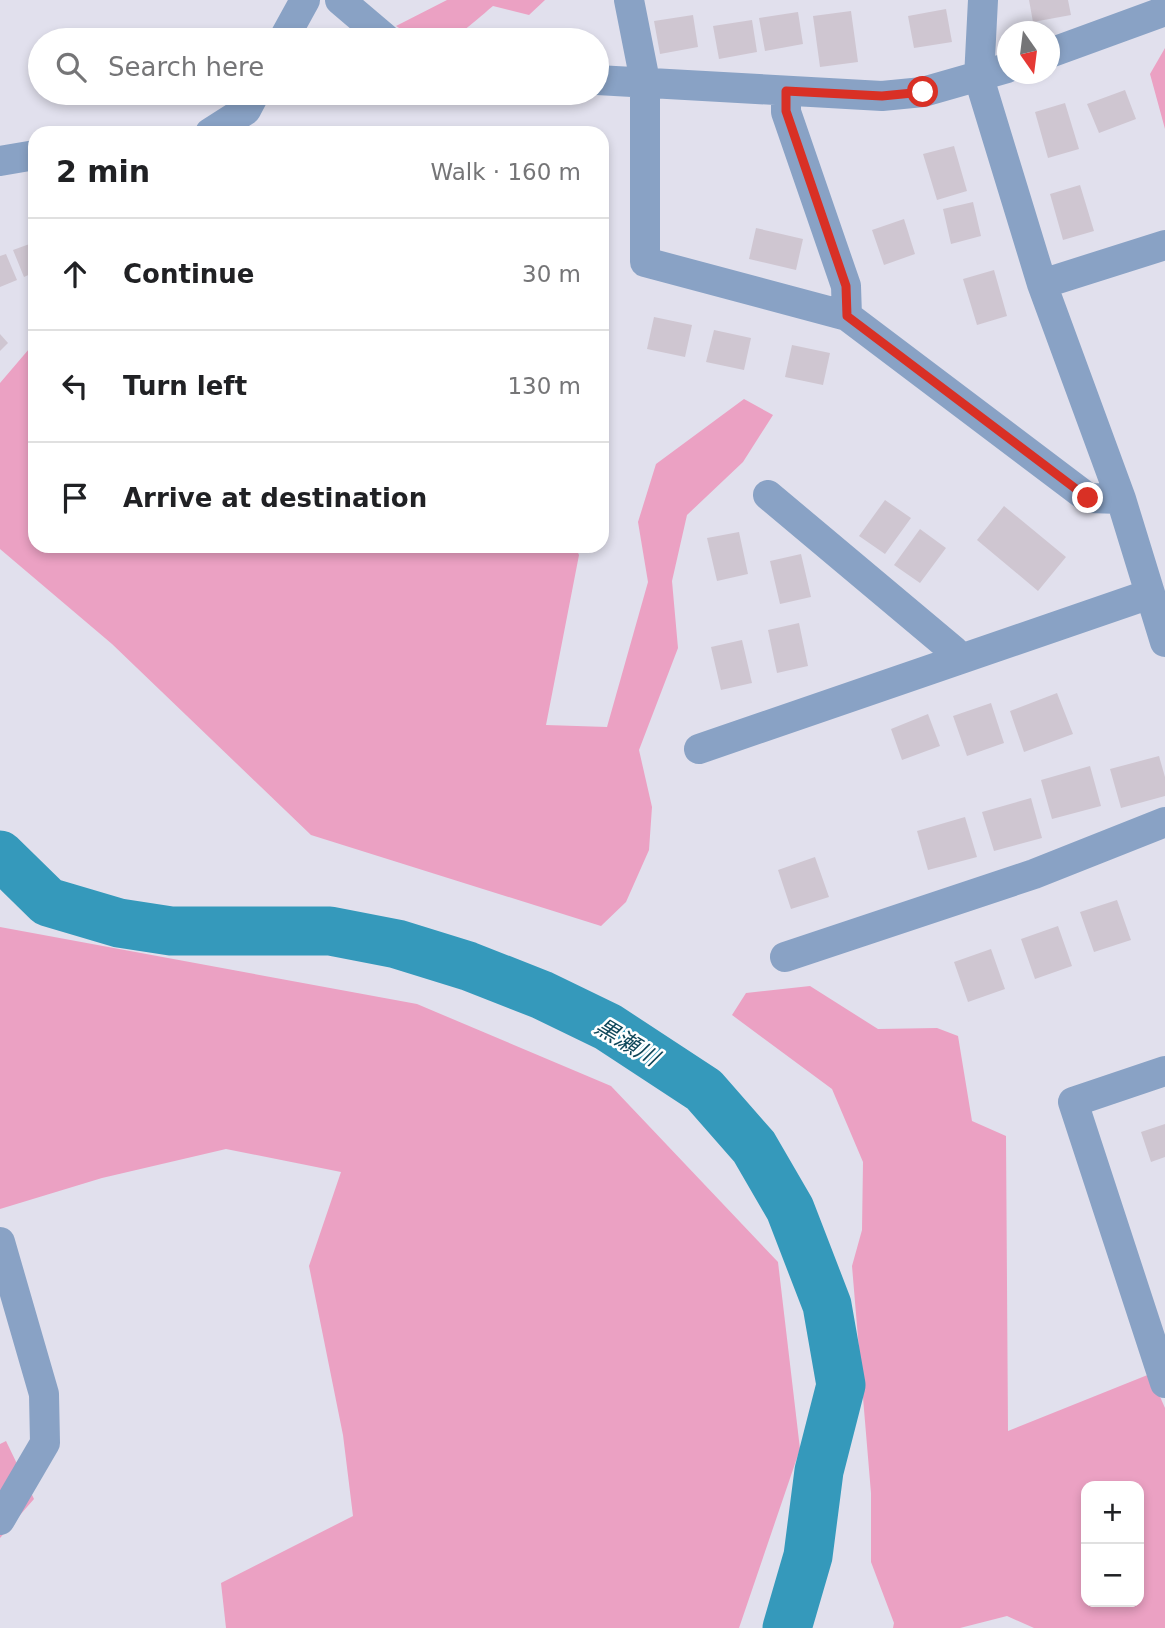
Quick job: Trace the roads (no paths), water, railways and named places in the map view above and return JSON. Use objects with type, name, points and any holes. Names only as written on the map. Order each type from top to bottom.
[{"type":"street","points":[[290,28],[305,0]]},
{"type":"street","points":[[340,0],[373,28]]},
{"type":"street","points":[[629,0],[645,81],[645,262],[847,316],[1088,498],[1121,499]]},
{"type":"street","points":[[983,0],[979,78],[1042,284],[1121,499],[1165,642]]},
{"type":"street","points":[[1060,48],[1165,11]]},
{"type":"street","points":[[609,80],[882,96],[923,92],[997,72]]},
{"type":"street","points":[[786,91],[786,111],[846,286],[847,316]]},
{"type":"street","points":[[221,126],[246,110],[249,105]]},
{"type":"street","points":[[0,162],[28,156]]},
{"type":"street","points":[[1042,284],[1165,245]]},
{"type":"street","points":[[768,495],[954,651],[958,660]]},
{"type":"street","points":[[699,749],[1150,594]]},
{"type":"street","points":[[785,957],[1034,874],[1165,822]]},
{"type":"street","points":[[1165,1071],[1073,1102],[1165,1383]]},
{"type":"street","points":[[0,1242],[44,1394],[44,1443],[10,1507],[0,1520]]},
{"type":"waterway","name":"黒瀬川","points":[[0,855],[48,902],[119,923],[171,931],[330,931],[397,944],[468,966],[542,995],[608,1027],[704,1090],[754,1147],[790,1209],[827,1305],[841,1385],[819,1471],[808,1556],[787,1628]]}]
